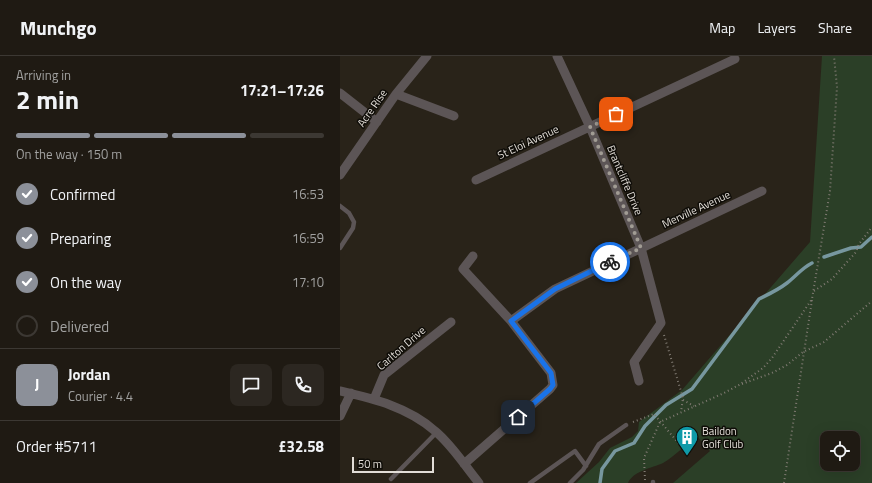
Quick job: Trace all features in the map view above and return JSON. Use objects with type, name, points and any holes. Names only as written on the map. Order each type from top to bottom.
[{"type":"street","name":"Acre Rise","points":[[340,175],[396,94],[427,56]]},
{"type":"street","name":"Brantcliffe Drive","points":[[557,56],[590,127],[641,248],[661,323]]},
{"type":"street","name":"St Eloi Avenue","points":[[476,180],[735,59]]},
{"type":"street","points":[[340,93],[376,122]]},
{"type":"street","points":[[396,94],[454,116]]},
{"type":"street","name":"Merville Avenue","points":[[511,321],[555,289],[762,191]]},
{"type":"street","points":[[464,464],[553,385],[551,373],[511,321],[463,269],[473,256]]},
{"type":"street","name":"Carlton Drive","points":[[374,399],[384,375],[451,322]]},
{"type":"street","points":[[639,380],[634,362],[661,323]]},
{"type":"street","points":[[340,391],[374,399],[413,414],[437,432],[479,483]]},
{"type":"street","points":[[340,416],[351,393]]},
{"type":"lane","points":[[340,206],[349,213],[354,222],[353,228],[340,248]]},
{"type":"lane","points":[[570,483],[586,466],[598,444],[626,425]]},
{"type":"lane","points":[[391,479],[437,432]]},
{"type":"lane","points":[[530,483],[575,451],[586,466]]},
{"type":"path","points":[[784,483],[803,352],[830,191],[836,87],[834,56]]},
{"type":"path","points":[[814,292],[832,278],[856,252],[859,244],[872,228]]},
{"type":"path","points":[[739,385],[763,368],[772,358],[812,299]]},
{"type":"path","points":[[646,483],[644,458],[659,421],[739,385],[772,373],[787,365],[803,352],[831,336],[872,300]]},
{"type":"path","points":[[661,323],[683,399],[681,412]]},
{"type":"path","points":[[683,399],[694,406]]},
{"type":"path","points":[[626,425],[654,414],[680,445]]},
{"type":"green space","points":[[822,56],[872,56],[872,483],[673,483],[710,451],[697,436],[663,463],[643,470],[630,479],[628,483],[576,483],[599,462],[610,448],[632,437],[638,431],[639,422],[682,390],[810,242]]},
{"type":"waterway","points":[[824,257],[851,248],[861,247],[872,237]]},
{"type":"waterway","points":[[600,483],[602,469],[615,451],[634,443],[645,426],[666,405],[692,389],[759,299],[784,285],[812,263]]},
{"type":"way so far","points":[[610,262],[641,248],[590,127],[616,114]]},
{"type":"place","name":"Baildon Golf Club","points":[[687,456]]},
{"type":"route","points":[[518,417],[550,389],[553,385],[553,379],[551,373],[511,321],[555,289],[610,262]]}]
